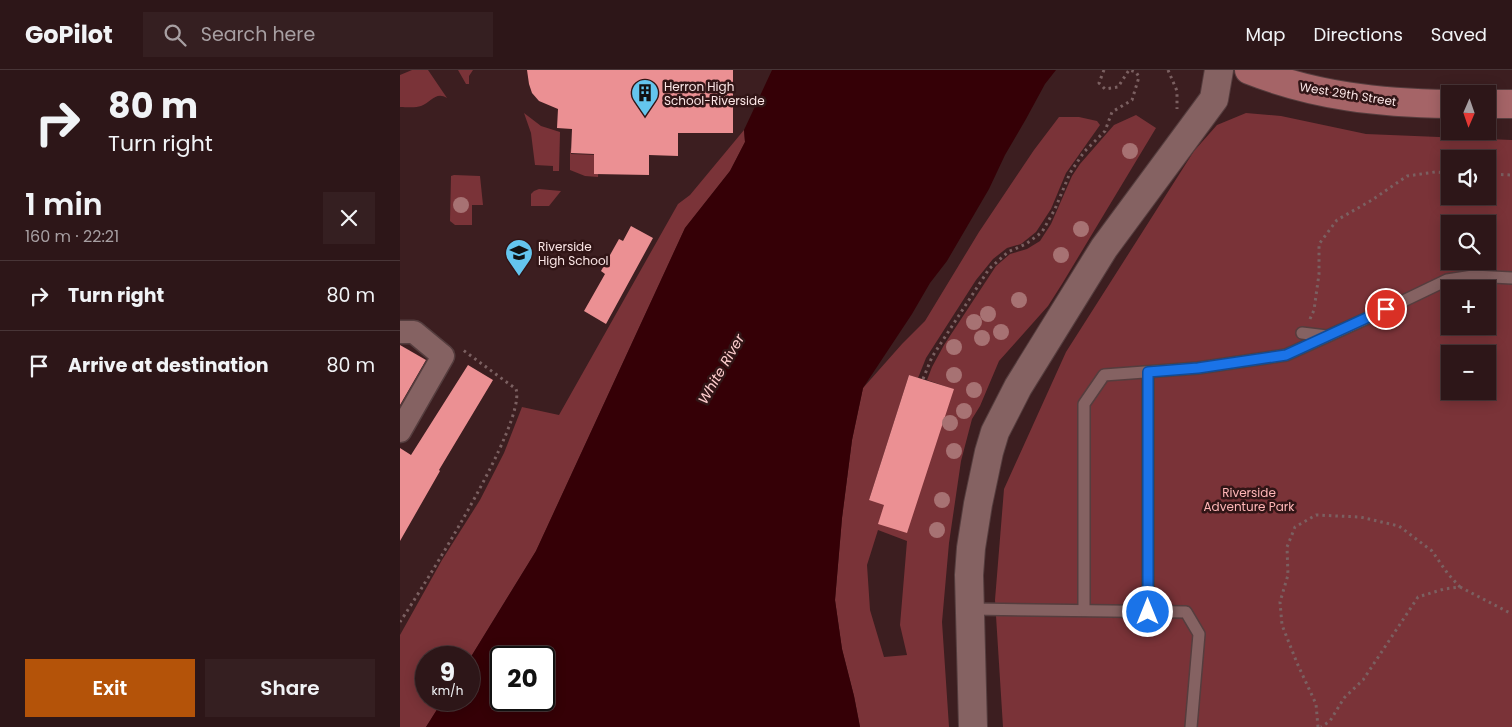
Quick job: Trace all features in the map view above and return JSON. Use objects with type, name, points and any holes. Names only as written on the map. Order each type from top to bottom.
[{"type":"main road","name":"West 29th Street","points":[[1249,70],[1310,90],[1393,103],[1441,104]]},
{"type":"main road","points":[[1496,104],[1512,104]]},
{"type":"street","points":[[973,727],[969,575],[978,504],[992,442],[1018,387],[1104,248],[1214,99],[1219,70]]},
{"type":"street","points":[[400,332],[414,332],[443,356],[400,431]]},
{"type":"lane","points":[[1084,610],[1084,404],[1104,375],[1198,368],[1286,355],[1447,280],[1473,276],[1512,278]]},
{"type":"lane","points":[[1302,333],[1327,336]]},
{"type":"lane","points":[[1148,372],[1148,612]]},
{"type":"lane","points":[[971,609],[1186,612],[1199,634],[1191,727]]},
{"type":"path","points":[[922,379],[932,356],[989,270],[1008,252],[1026,244],[1042,232],[1055,209],[1070,173],[1084,152],[1105,131],[1112,112],[1132,100],[1139,77],[1136,72],[1130,70],[1118,87],[1105,89],[1099,82],[1104,70]]},
{"type":"path","points":[[1302,333],[1314,310],[1319,244],[1337,220],[1372,200],[1407,176],[1441,172]]},
{"type":"path","points":[[1496,174],[1512,175]]},
{"type":"path","points":[[400,622],[456,531],[494,463],[516,405],[518,395],[516,389],[459,347]]},
{"type":"path","points":[[1460,587],[1444,589],[1418,597],[1363,680],[1344,698],[1330,721],[1319,727],[1316,704],[1282,625],[1280,602],[1288,574],[1287,547],[1295,527],[1316,515],[1360,517],[1399,526],[1432,551],[1460,587],[1512,614]]},
{"type":"green space","points":[[412,70],[428,70],[447,98],[437,96],[419,107],[400,107],[400,75]]},
{"type":"green space","points":[[458,70],[473,70],[469,76],[469,84],[466,84]]},
{"type":"green space","points":[[524,113],[541,126],[560,132],[559,171],[553,171],[553,166],[535,165],[531,133]]},
{"type":"green space","name":"Riverside Adventure Park","points":[[1246,113],[1281,116],[1366,134],[1441,137],[1441,140],[1512,140],[1512,727],[1003,727],[995,600],[1004,489],[1066,352],[1194,151],[1217,125]]},
{"type":"green space","points":[[1136,115],[1156,128],[1048,306],[999,361],[980,406],[972,419],[961,461],[949,543],[942,622],[949,727],[860,727],[842,649],[835,600],[842,518],[852,440],[863,388],[925,321],[979,232],[1034,150],[1059,117],[1079,117],[1097,121],[1100,125],[1066,173],[1051,209],[1036,232],[1021,244],[1007,248],[993,259],[976,280],[926,358],[918,378],[909,375],[869,500],[953,389],[927,380],[944,345],[996,266],[1010,254],[1027,249],[1040,241],[1051,224],[1072,176],[1114,125]],"holes":[[[878,530],[907,541],[900,625],[907,655],[884,657],[870,610],[867,565]]]},
{"type":"green space","points":[[744,130],[745,142],[730,171],[685,228],[536,551],[478,646],[415,646],[415,711],[436,711],[426,727],[400,727],[400,635],[442,560],[480,500],[504,453],[522,407],[559,415],[678,204],[690,195]]},
{"type":"green space","points":[[570,147],[571,154],[599,155],[598,177],[585,176],[570,170]]},
{"type":"green space","points":[[451,176],[480,176],[483,205],[472,205],[472,225],[455,225],[450,221]]},
{"type":"green space","points":[[539,189],[561,191],[549,206],[531,206],[531,194]]},
{"type":"water","name":"White River","points":[[772,70],[1056,70],[1045,84],[1005,155],[989,189],[947,261],[930,283],[912,314],[863,388],[852,440],[842,518],[835,600],[842,649],[860,727],[426,727],[436,711],[480,711],[480,646],[478,646],[536,551],[685,228],[730,171],[745,142],[744,130]]},
{"type":"building","name":"Herron High School-Riverside","points":[[527,70],[733,70],[733,133],[678,133],[678,156],[649,155],[649,175],[594,174],[594,154],[571,153],[572,129],[557,128],[558,109],[539,101],[532,93]]},
{"type":"building","points":[[631,226],[653,238],[606,324],[584,311],[605,274],[601,271],[619,239],[623,241]]},
{"type":"building","points":[[400,345],[426,360],[400,405]]},
{"type":"building","points":[[468,365],[493,380],[439,470],[400,541],[400,448],[411,455]]},
{"type":"building","points":[[909,375],[954,389],[907,533],[878,524],[884,505],[869,500]]},
{"type":"place","name":"Herron High School-Riverside","points":[[645,117]]},
{"type":"place","name":"Riverside High School","points":[[519,277]]},
{"type":"route","points":[[1148,612],[1148,372],[1198,368],[1286,355],[1386,309]]}]
